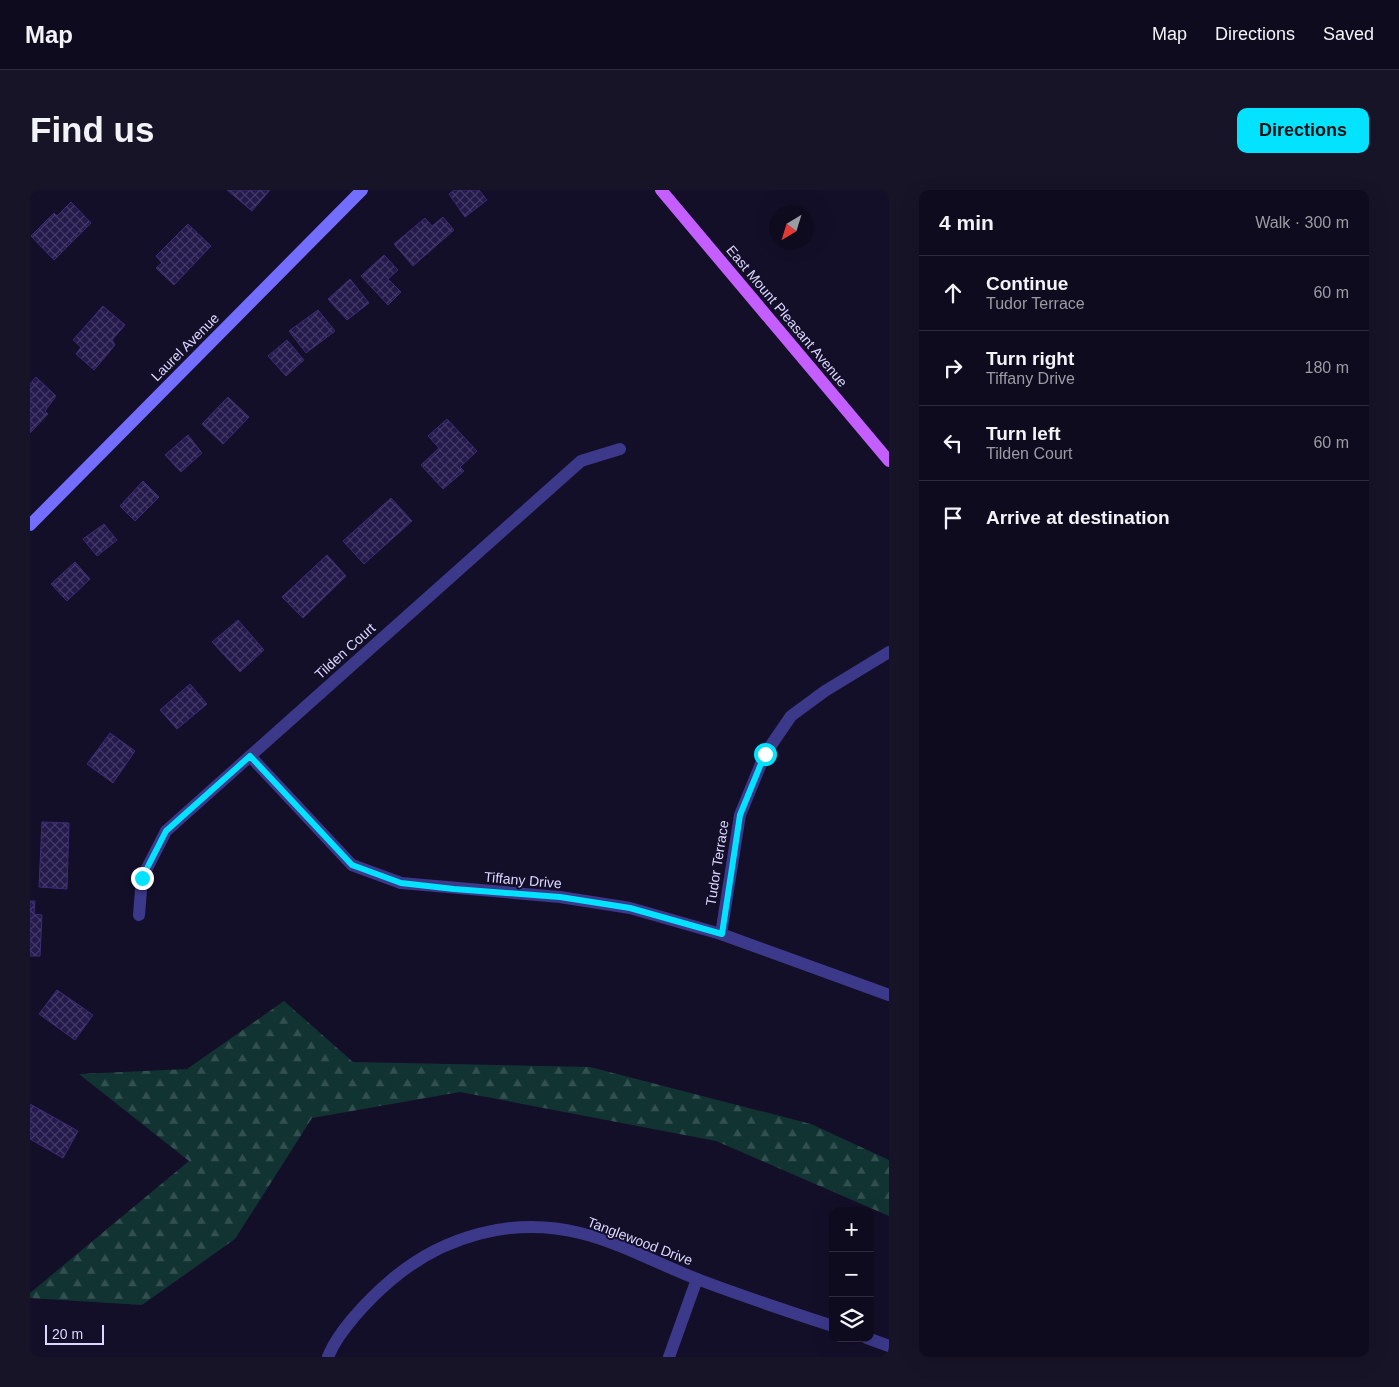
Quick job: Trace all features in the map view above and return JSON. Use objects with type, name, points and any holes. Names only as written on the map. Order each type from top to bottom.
[{"type":"main road","name":"East Mount Pleasant Avenue","points":[[661,190],[889,461]]},
{"type":"street","name":"Laurel Avenue","points":[[30,525],[362,190]]},
{"type":"street","name":"Tilden Court","points":[[139,915],[142,878],[166,831],[581,461],[620,449]]},
{"type":"street","name":"Tudor Terrace","points":[[722,934],[740,815],[765,754],[791,716],[825,692],[889,652]]},
{"type":"street","name":"Tiffany Drive","points":[[250,756],[352,865],[401,883],[560,897],[630,908],[722,934],[889,996]]},
{"type":"street","name":"Tanglewood Drive","points":[[328,1357],[356,1316],[384,1285],[401,1271],[456,1240],[497,1229],[518,1227],[561,1229],[582,1234],[607,1242],[697,1279],[829,1325]]},
{"type":"street","points":[[669,1357],[697,1279]]},
{"type":"street","points":[[874,1341],[889,1346]]},
{"type":"green space","points":[[284,1001],[353,1062],[590,1067],[811,1124],[889,1160],[889,1216],[874,1209],[874,1207],[868,1207],[716,1141],[460,1092],[312,1118],[235,1239],[142,1305],[30,1298],[30,1293],[189,1161],[79,1074],[187,1069]]},
{"type":"building","points":[[227,190],[270,190],[252,211]]},
{"type":"building","points":[[454,190],[479,190],[487,200],[465,217],[449,194]]},
{"type":"building","points":[[71,202],[91,223],[54,260],[31,236],[54,213],[57,216]]},
{"type":"building","points":[[443,217],[454,230],[413,266],[394,244],[425,218],[432,226]]},
{"type":"building","points":[[188,224],[211,246],[174,285],[156,268],[162,263],[156,256]]},
{"type":"building","points":[[384,255],[398,270],[388,279],[401,292],[388,305],[361,276]]},
{"type":"building","points":[[350,279],[369,303],[347,320],[328,299]]},
{"type":"building","points":[[103,306],[125,325],[112,340],[115,345],[94,370],[76,354],[81,347],[73,340]]},
{"type":"building","points":[[318,310],[335,331],[306,353],[289,331]]},
{"type":"building","points":[[287,340],[304,360],[286,376],[268,356]]},
{"type":"building","points":[[36,377],[56,396],[45,411],[48,414],[30,433],[30,384]]},
{"type":"building","points":[[228,397],[249,417],[223,444],[202,424]]},
{"type":"building","points":[[447,419],[477,451],[460,467],[464,471],[443,489],[421,465],[439,448],[428,436]]},
{"type":"building","points":[[188,435],[202,453],[181,472],[165,455]]},
{"type":"building","points":[[143,481],[159,497],[135,521],[120,506]]},
{"type":"building","points":[[391,498],[412,521],[364,564],[343,541]]},
{"type":"building","points":[[104,524],[117,540],[97,556],[83,539]]},
{"type":"building","points":[[327,555],[346,576],[303,618],[282,597]]},
{"type":"building","points":[[75,562],[90,579],[67,601],[51,584]]},
{"type":"building","points":[[238,620],[264,650],[240,672],[212,642]]},
{"type":"building","points":[[190,684],[207,704],[177,729],[160,710]]},
{"type":"building","points":[[110,733],[135,751],[113,783],[87,764]]},
{"type":"building","points":[[42,822],[69,823],[67,889],[39,887]]},
{"type":"building","points":[[30,901],[35,901],[34,914],[42,915],[40,956],[30,956]]},
{"type":"building","points":[[57,990],[93,1015],[75,1040],[39,1014]]},
{"type":"building","points":[[30,1104],[78,1131],[63,1158],[30,1139]]},
{"type":"route","points":[[142,878],[166,831],[250,756],[352,865],[401,883],[560,897],[630,908],[722,934],[740,815],[765,754]]}]
